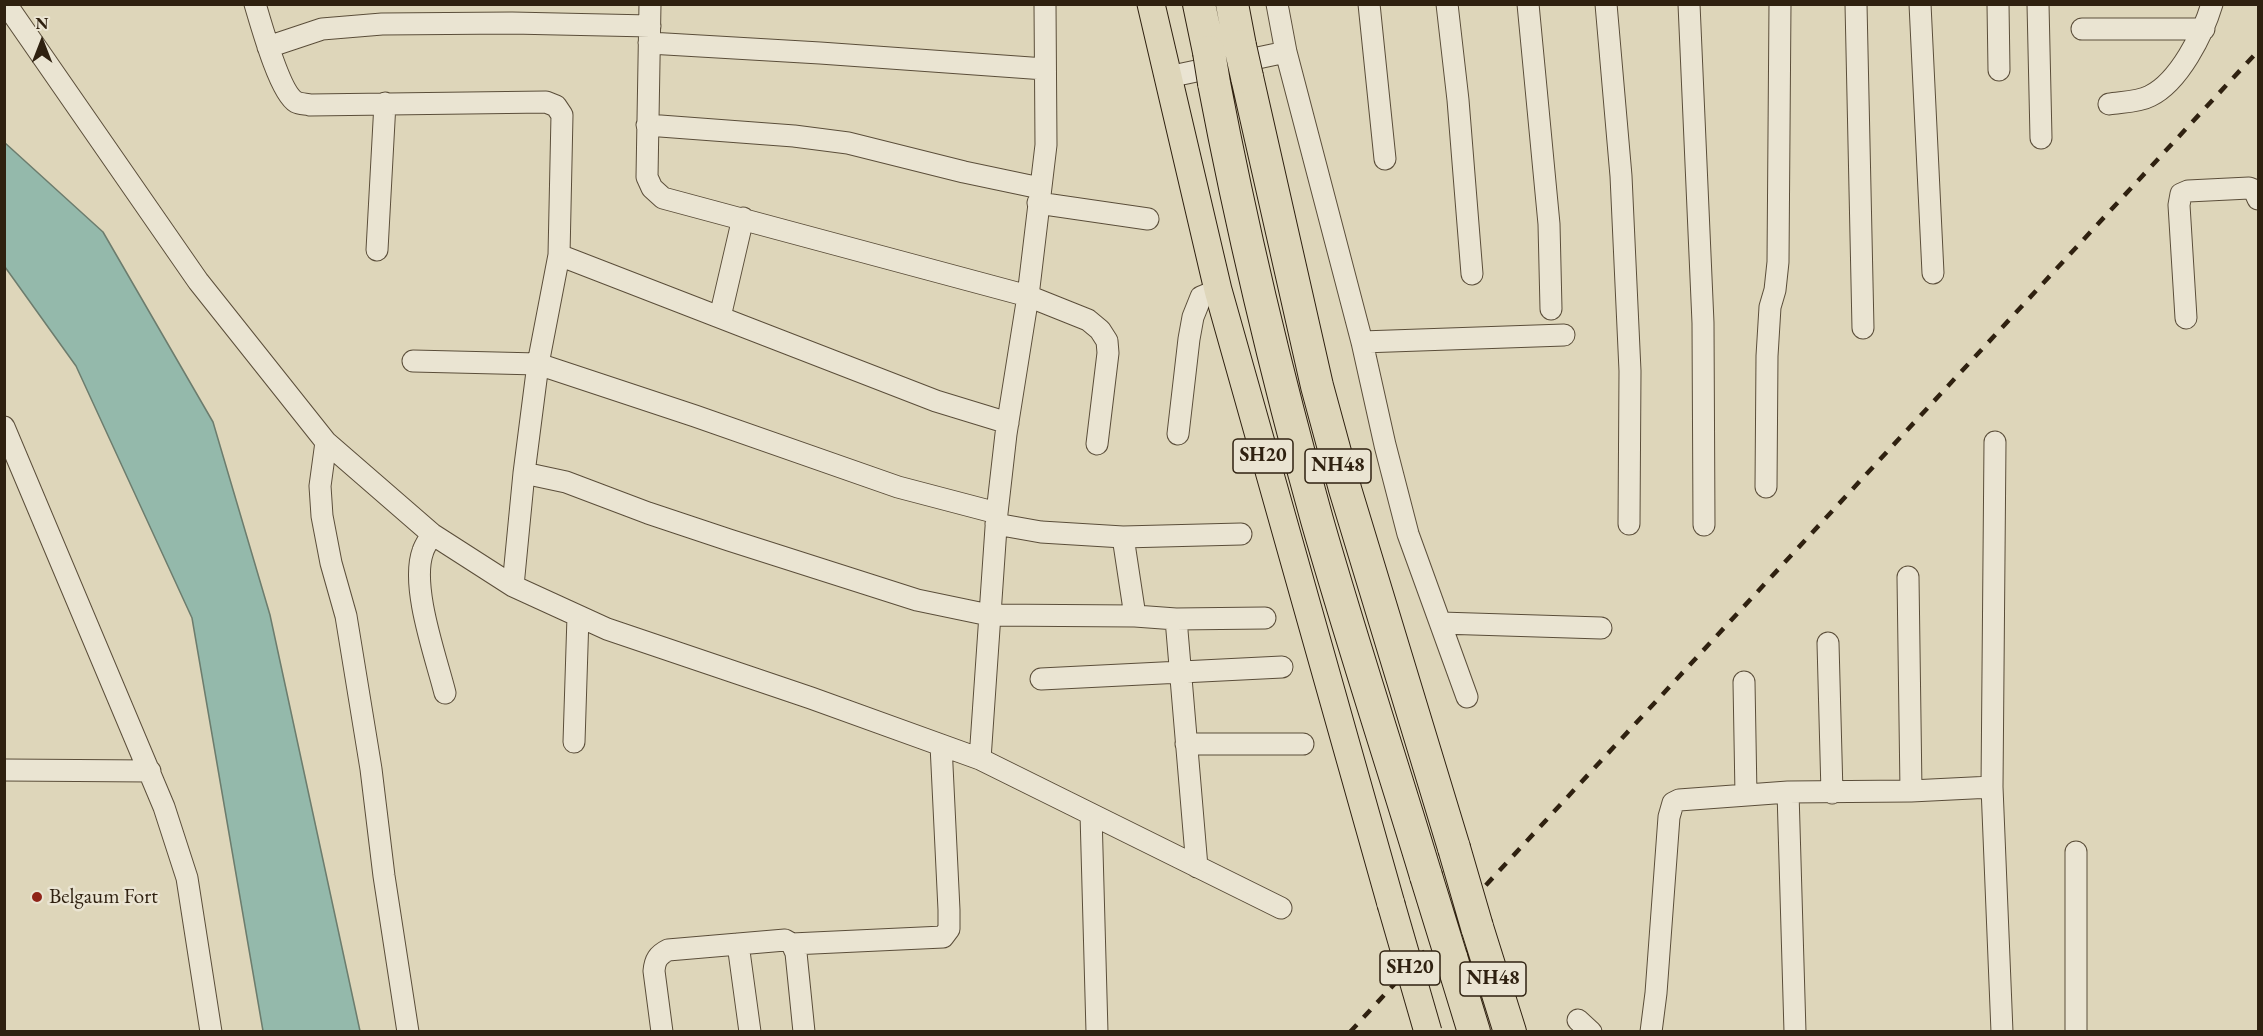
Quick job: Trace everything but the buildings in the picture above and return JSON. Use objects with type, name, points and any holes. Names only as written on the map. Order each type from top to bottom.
[{"type":"highway","name":"NH48","points":[[1199,4],[1234,190],[1280,381],[1315,511],[1474,1032]]},
{"type":"highway","name":"NH48","points":[[1232,4],[1293,286],[1344,489],[1476,927],[1510,1032]]},
{"type":"main road","name":"SH20","points":[[1151,4],[1218,290],[1428,1032]]},
{"type":"street","points":[[6,4],[198,281],[326,442],[432,534],[513,586],[607,629],[811,698],[980,759],[1281,908]]},
{"type":"street","points":[[255,4],[268,46],[287,93],[296,102],[310,105],[546,102],[556,106],[562,115],[559,255],[538,364],[513,586]]},
{"type":"street","points":[[650,4],[647,177],[652,188],[663,198],[1028,296],[1088,320],[1100,330],[1107,341],[1108,353],[1097,444]]},
{"type":"street","points":[[980,759],[997,518],[1019,339],[1028,296],[1046,145],[1045,4]]},
{"type":"street","points":[[1277,4],[1286,52],[1362,342],[1408,534],[1467,697]]},
{"type":"street","points":[[1369,4],[1385,159]]},
{"type":"street","points":[[1447,4],[1458,100],[1472,274]]},
{"type":"street","points":[[1528,4],[1549,224],[1551,309]]},
{"type":"street","points":[[1606,4],[1621,176],[1630,370],[1629,524]]},
{"type":"street","points":[[1689,4],[1703,323],[1704,525]]},
{"type":"street","points":[[1766,487],[1770,307],[1775,290],[1778,262],[1780,4]]},
{"type":"street","points":[[1856,4],[1863,328]]},
{"type":"street","points":[[1920,4],[1933,273]]},
{"type":"street","points":[[1998,4],[1999,70]]},
{"type":"street","points":[[2038,4],[2041,138]]},
{"type":"street","points":[[2109,104],[2149,97],[2164,87],[2176,75],[2204,29],[2212,4]]},
{"type":"street","points":[[268,46],[322,30],[382,24],[512,23],[650,34],[820,53],[1045,69]]},
{"type":"street","points":[[2082,29],[2204,29]]},
{"type":"street","points":[[1168,77],[1286,52]]},
{"type":"street","points":[[377,250],[385,103]]},
{"type":"street","points":[[647,124],[794,136],[848,143],[964,172],[1039,196],[1148,219]]},
{"type":"street","points":[[2186,318],[2179,206],[2181,194],[2188,191],[2249,188],[2254,190],[2259,199]]},
{"type":"street","points":[[720,317],[743,218]]},
{"type":"street","points":[[559,255],[936,401],[1008,423]]},
{"type":"street","points":[[1178,434],[1193,317],[1202,297],[1218,290]]},
{"type":"street","points":[[1362,342],[1564,335]]},
{"type":"street","points":[[413,362],[538,364],[898,487],[1041,532],[1123,537],[1241,534]]},
{"type":"street","points":[[4,427],[150,771],[187,878],[211,1032]]},
{"type":"street","points":[[326,442],[320,486],[322,516],[331,563],[348,627],[371,769],[384,876],[408,1032]]},
{"type":"street","points":[[1995,442],[1992,787],[2002,1032]]},
{"type":"street","points":[[524,473],[567,482],[718,537],[917,600],[989,615],[1135,616],[1176,619],[1265,618]]},
{"type":"street","points":[[432,534],[423,552],[419,571],[420,589],[445,693]]},
{"type":"street","points":[[1123,537],[1135,616]]},
{"type":"street","points":[[1908,577],[1911,791]]},
{"type":"street","points":[[574,742],[578,616]]},
{"type":"street","points":[[1176,619],[1197,867]]},
{"type":"street","points":[[1441,623],[1601,628]]},
{"type":"street","points":[[1828,643],[1832,793]]},
{"type":"street","points":[[1041,679],[1282,667]]},
{"type":"street","points":[[1744,682],[1746,795]]},
{"type":"street","points":[[1186,744],[1302,744]]},
{"type":"street","points":[[662,1032],[654,962],[659,955],[668,950],[785,940],[792,944],[943,937],[949,929],[949,910],[941,745]]},
{"type":"street","points":[[4,770],[150,771]]},
{"type":"street","points":[[1651,1032],[1670,809],[1673,803],[1679,800],[1788,792],[1832,793],[1992,787]]},
{"type":"street","points":[[1788,792],[1795,1032]]},
{"type":"street","points":[[1091,814],[1097,1032]]},
{"type":"street","points":[[2076,852],[2076,1032]]},
{"type":"street","points":[[738,944],[750,1032]]},
{"type":"street","points":[[792,944],[796,953],[804,1032]]},
{"type":"shaded area","points":[[4,142],[103,232],[213,422],[270,615],[360,1031],[263,1031],[192,618],[76,366],[5,267]]},
{"type":"railway","points":[[1350,1032],[2258,51]]},
{"type":"place","name":"Belgaum Fort","points":[[37,897]]}]
